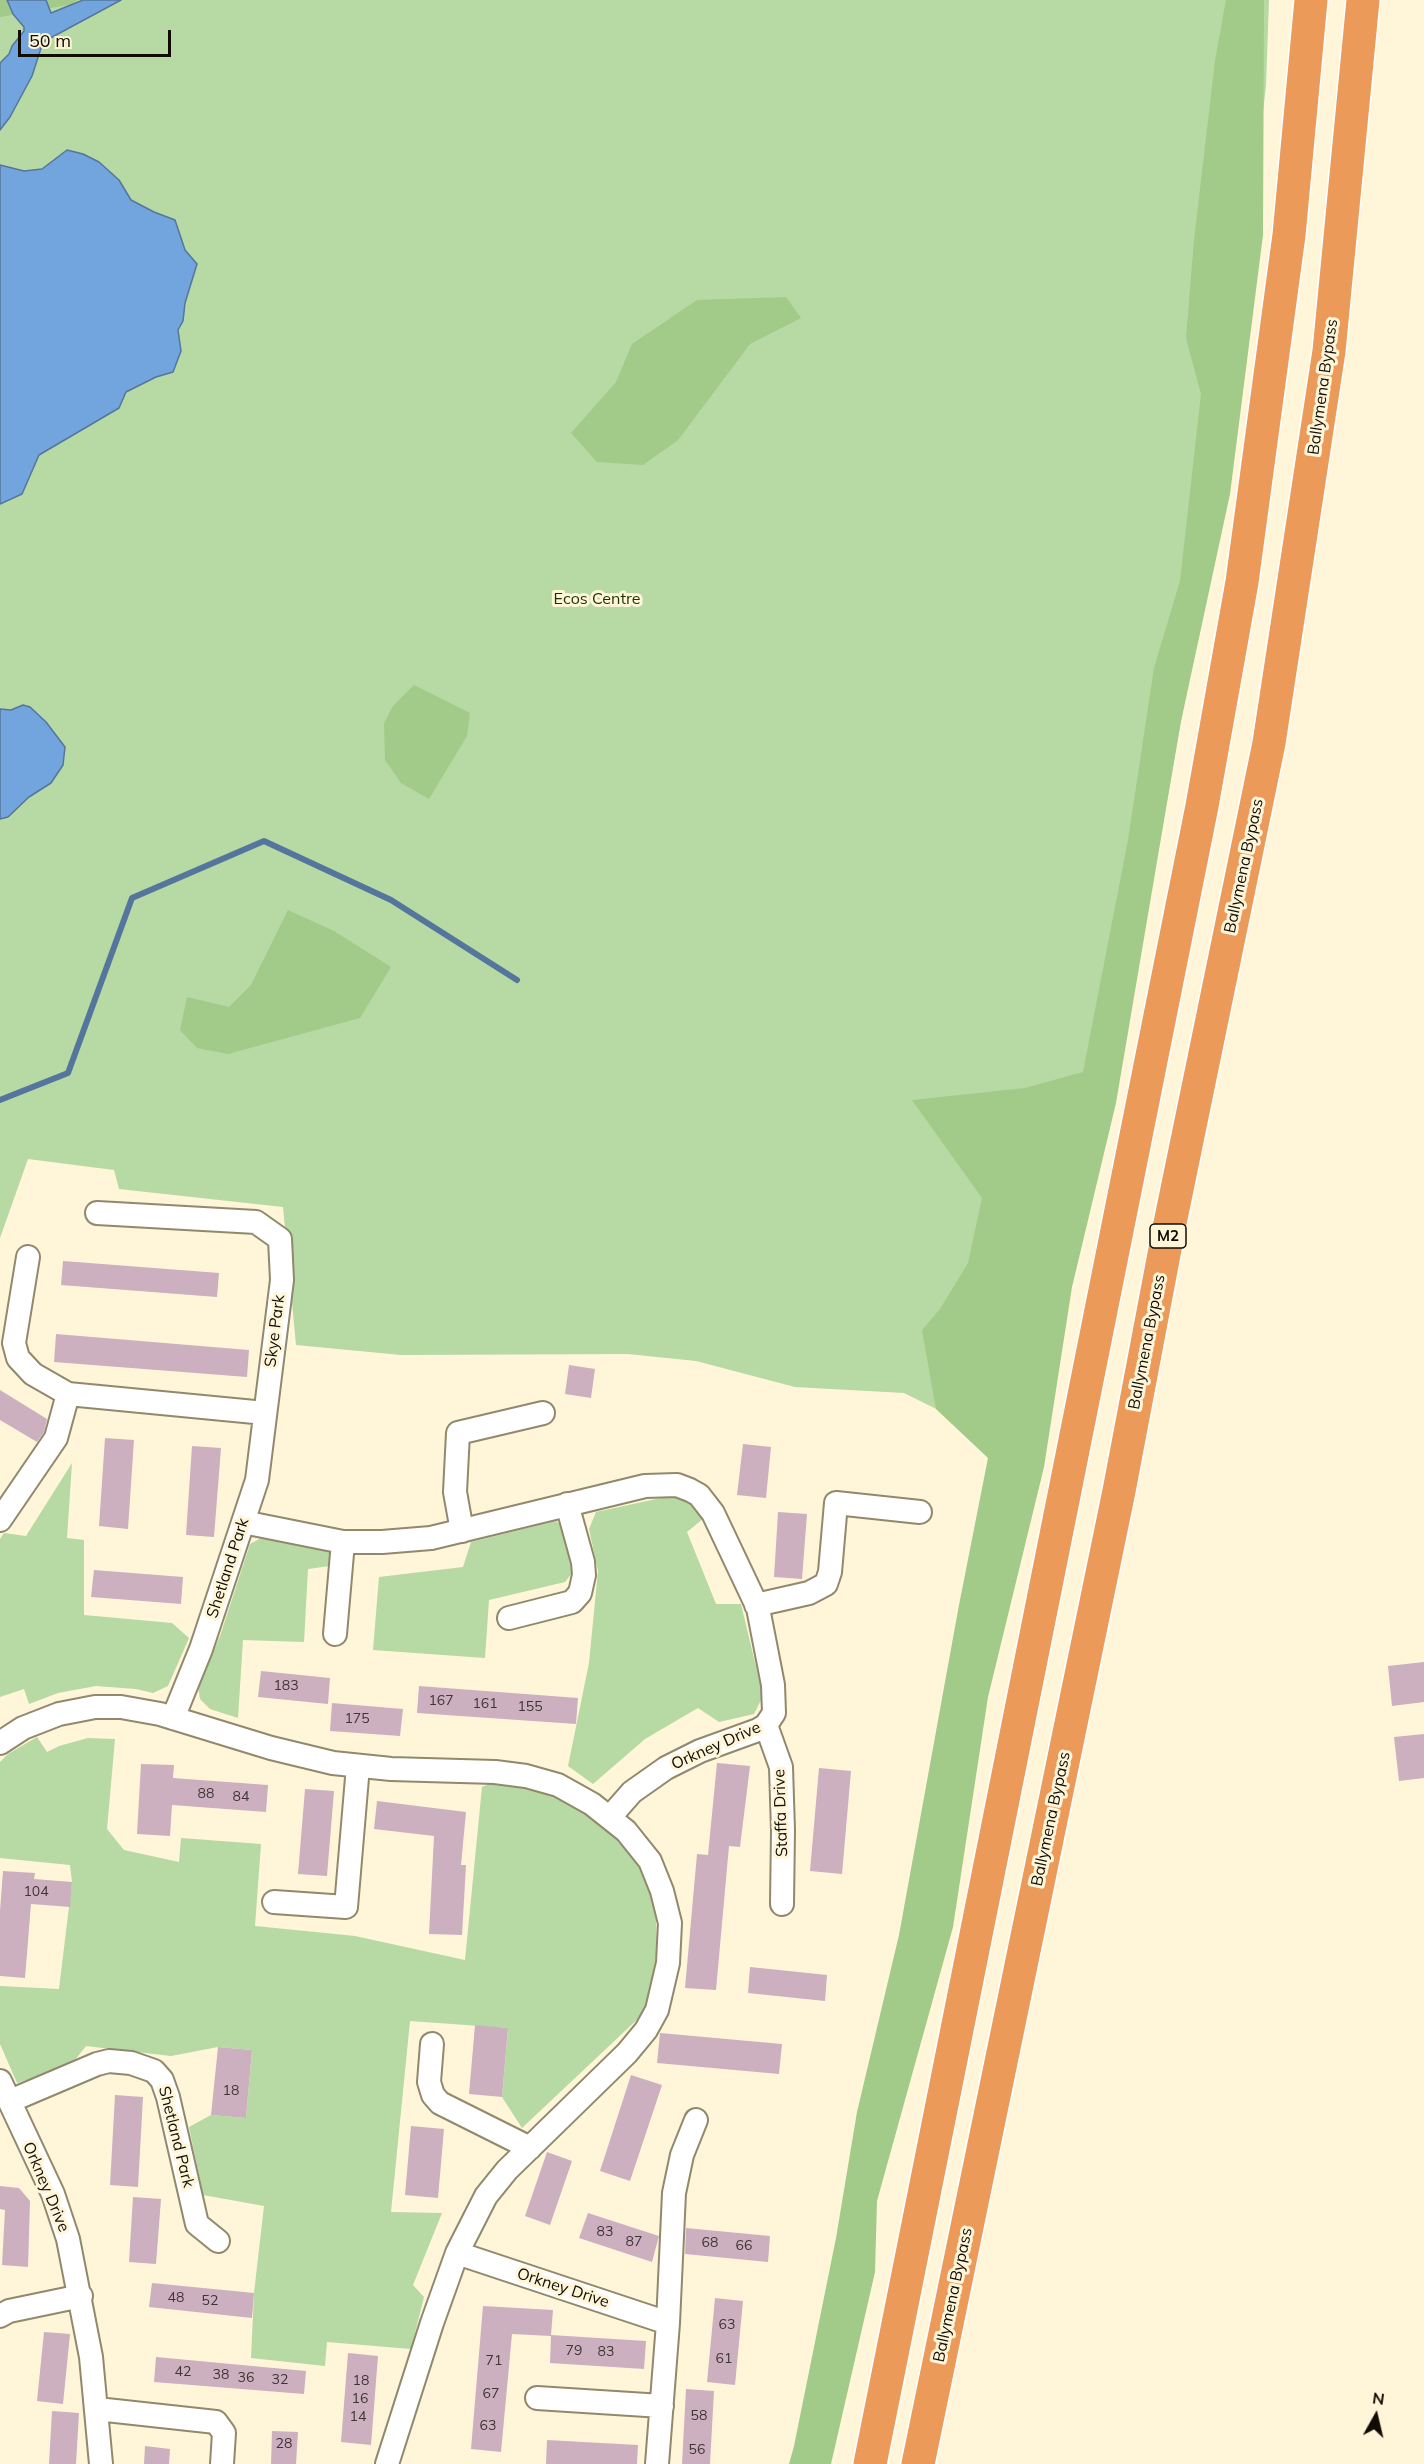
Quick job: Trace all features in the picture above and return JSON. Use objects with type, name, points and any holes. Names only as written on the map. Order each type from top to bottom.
[{"type":"highway","points":[[870,2464],[1202,806],[1242,582],[1289,235],[1311,0]]},
{"type":"highway","name":"Ballymena Bypass","points":[[918,2464],[1116,1503],[1169,1228],[1269,743],[1329,351],[1363,0]]},
{"type":"street","name":"Skye Park","points":[[96,1213],[256,1222],[280,1239],[282,1280],[265,1413]]},
{"type":"street","points":[[28,1257],[14,1337],[15,1352],[28,1369],[68,1394],[265,1413]]},
{"type":"street","points":[[0,1520],[56,1437],[68,1394]]},
{"type":"street","name":"Shetland Park","points":[[173,1718],[201,1649],[256,1480],[265,1413]]},
{"type":"street","points":[[462,1531],[454,1486],[458,1433],[543,1413]]},
{"type":"street","name":"Orkney Drive","points":[[243,1522],[344,1542],[382,1542],[431,1538],[645,1486],[667,1484],[690,1490],[702,1498],[713,1513],[756,1605],[775,1704],[774,1713],[766,1725],[753,1732],[700,1751],[666,1768],[632,1792],[610,1817]]},
{"type":"street","points":[[756,1605],[809,1593],[826,1584],[830,1572],[836,1503],[920,1512]]},
{"type":"street","points":[[509,1618],[572,1602],[580,1593],[584,1575],[583,1562],[567,1504]]},
{"type":"street","points":[[335,1634],[344,1542]]},
{"type":"street","points":[[0,1743],[23,1728],[49,1717],[82,1709],[121,1707],[173,1718],[292,1755],[358,1766],[495,1772],[526,1776],[573,1791],[610,1817],[641,1848],[650,1861],[669,1915],[670,1938],[664,1988],[657,2010],[646,2030],[627,2053],[507,2170],[486,2196],[457,2253],[387,2464]]},
{"type":"street","name":"Staffa Drive","points":[[766,1725],[781,1767],[782,1904]]},
{"type":"street","points":[[274,1902],[346,1907],[358,1766]]},
{"type":"street","points":[[432,2044],[429,2082],[433,2095],[440,2103],[530,2148]]},
{"type":"street","name":"Shetland Park","points":[[10,2101],[108,2061],[131,2063],[154,2071],[161,2077],[168,2097],[197,2224],[218,2241]]},
{"type":"street","name":"Orkney Drive","points":[[0,2081],[58,2207],[68,2239],[81,2296],[98,2409],[101,2464]]},
{"type":"street","points":[[657,2464],[668,2323],[674,2193],[682,2155],[696,2120]]},
{"type":"street","name":"Orkney Drive","points":[[457,2253],[668,2323]]},
{"type":"street","points":[[0,2316],[9,2311],[81,2296]]},
{"type":"street","points":[[537,2398],[662,2406]]},
{"type":"street","points":[[98,2409],[216,2422],[224,2433],[222,2464]]},
{"type":"green space","name":"Ecos Centre","points":[[0,0],[1269,0],[1266,85],[1221,494],[1136,978],[991,1436],[904,1393],[795,1387],[696,1361],[628,1354],[401,1355],[296,1345],[283,1207],[119,1189],[114,1170],[28,1159],[0,1238]]},
{"type":"green space","points":[[0,0],[77,0],[73,4],[0,17]]},
{"type":"green space","points":[[1226,0],[1264,0],[1263,235],[1230,494],[1180,726],[1116,1103],[1072,1287],[1044,1467],[988,1697],[953,1927],[877,2201],[875,2272],[831,2464],[789,2464],[836,2238],[857,2112],[899,1935],[988,1458],[936,1409],[922,1330],[940,1309],[968,1263],[982,1198],[912,1100],[1025,1088],[1083,1072],[1128,840],[1154,668],[1180,581],[1201,394],[1186,338],[1194,240],[1215,61]]},
{"type":"green space","points":[[786,297],[801,318],[750,344],[678,440],[643,465],[597,462],[571,433],[616,382],[632,344],[697,300]]},
{"type":"green space","points":[[414,685],[470,713],[467,736],[429,799],[401,783],[385,760],[384,723],[393,706]]},
{"type":"green space","points":[[288,910],[334,931],[391,967],[360,1018],[228,1054],[197,1048],[180,1030],[187,997],[229,1007],[251,985]]},
{"type":"green space","points":[[72,1463],[67,1538],[84,1540],[84,1615],[172,1623],[189,1638],[168,1686],[153,1693],[136,1689],[96,1686],[58,1693],[29,1704],[24,1689],[0,1697],[0,1539],[4,1533],[26,1536]]},
{"type":"green space","points":[[670,1496],[693,1503],[704,1518],[687,1532],[716,1604],[741,1604],[763,1696],[754,1714],[719,1722],[698,1708],[645,1739],[593,1784],[568,1766],[589,1663],[598,1571],[589,1529],[596,1512]]},
{"type":"green space","points":[[556,1521],[565,1527],[576,1568],[565,1582],[489,1600],[485,1658],[373,1650],[379,1577],[463,1567],[471,1542]]},
{"type":"green space","points":[[263,1537],[329,1551],[333,1557],[330,1566],[308,1569],[304,1642],[243,1640],[238,1718],[210,1709],[200,1699],[198,1686],[220,1636],[250,1544]]},
{"type":"green space","points":[[37,1737],[47,1752],[59,1746],[88,1738],[115,1739],[107,1829],[124,1850],[179,1862],[181,1838],[261,1844],[255,1926],[355,1936],[465,1960],[482,1787],[500,1779],[539,1787],[572,1801],[631,1849],[647,1876],[655,1905],[657,1940],[654,1985],[643,2014],[522,2128],[502,2097],[508,2028],[410,2021],[391,2212],[442,2213],[413,2285],[424,2297],[411,2349],[327,2342],[325,2366],[251,2358],[254,2293],[264,2206],[203,2195],[189,2127],[211,2115],[246,2118],[252,2050],[218,2047],[171,2056],[86,2046],[71,2065],[17,2083],[0,2044],[0,1986],[59,1989],[72,1882],[70,1865],[0,1858],[0,1762],[8,1754]]},
{"type":"water","points":[[7,0],[46,0],[51,13],[83,0],[121,0],[43,42],[32,76],[10,117],[0,130],[0,63],[24,31],[24,27],[13,14]]},
{"type":"water","points":[[67,150],[83,154],[99,162],[119,180],[131,200],[175,220],[185,250],[197,264],[185,303],[183,321],[178,330],[181,351],[173,372],[156,377],[126,392],[119,408],[39,455],[22,494],[0,504],[0,165],[24,171],[42,169]]},
{"type":"water","points":[[23,705],[30,707],[46,722],[65,747],[63,765],[51,783],[29,797],[8,817],[0,819],[0,709],[11,710]]},
{"type":"building","points":[[63,1261],[219,1273],[217,1297],[61,1285]]},
{"type":"building","points":[[56,1334],[249,1350],[247,1377],[54,1362]]},
{"type":"building","points":[[569,1365],[595,1369],[591,1398],[565,1394]]},
{"type":"building","points":[[0,1390],[47,1419],[44,1432],[37,1442],[0,1420]]},
{"type":"building","points":[[105,1438],[134,1440],[128,1529],[99,1526]]},
{"type":"building","points":[[743,1444],[771,1447],[766,1498],[737,1495]]},
{"type":"building","points":[[192,1446],[221,1448],[214,1537],[186,1535]]},
{"type":"building","points":[[778,1512],[807,1514],[802,1579],[774,1577]]},
{"type":"building","points":[[94,1570],[183,1577],[181,1604],[91,1597]]},
{"type":"building","points":[[1424,1662],[1424,1702],[1392,1706],[1388,1666]]},
{"type":"building","points":[[261,1671],[330,1678],[328,1704],[258,1697]]},
{"type":"building","points":[[419,1686],[578,1698],[576,1724],[417,1713]]},
{"type":"building","points":[[332,1703],[403,1709],[400,1736],[330,1731]]},
{"type":"building","points":[[1424,1734],[1424,1778],[1399,1781],[1394,1737]]},
{"type":"building","points":[[717,1763],[750,1766],[740,1847],[729,1846],[716,1990],[685,1988],[697,1854],[708,1855]]},
{"type":"building","points":[[141,1764],[174,1765],[173,1778],[268,1785],[266,1812],[172,1805],[170,1836],[137,1834]]},
{"type":"building","points":[[819,1768],[851,1771],[842,1874],[810,1871]]},
{"type":"building","points":[[305,1789],[334,1791],[327,1876],[298,1874]]},
{"type":"building","points":[[377,1801],[466,1812],[461,1865],[466,1865],[462,1935],[429,1934],[434,1836],[374,1829]]},
{"type":"building","points":[[3,1871],[35,1873],[34,1879],[72,1882],[70,1907],[31,1904],[25,1978],[0,1976],[0,1911]]},
{"type":"building","points":[[750,1967],[827,1975],[825,2001],[748,1993]]},
{"type":"building","points":[[475,2025],[508,2028],[502,2097],[469,2094]]},
{"type":"building","points":[[660,2033],[782,2044],[779,2074],[657,2063]]},
{"type":"building","points":[[218,2047],[252,2050],[246,2118],[211,2115]]},
{"type":"building","points":[[631,2075],[662,2085],[630,2181],[600,2171]]},
{"type":"building","points":[[115,2095],[143,2097],[138,2187],[110,2185]]},
{"type":"building","points":[[411,2126],[444,2129],[438,2198],[405,2195]]},
{"type":"building","points":[[547,2152],[572,2161],[550,2225],[525,2216]]},
{"type":"building","points":[[0,2186],[19,2188],[30,2201],[28,2267],[2,2265],[5,2210],[0,2209]]},
{"type":"building","points":[[133,2197],[161,2199],[156,2264],[129,2262]]},
{"type":"building","points":[[588,2213],[659,2236],[652,2262],[579,2238]]},
{"type":"building","points":[[686,2228],[770,2236],[768,2262],[685,2254]]},
{"type":"building","points":[[152,2283],[254,2293],[252,2318],[149,2307]]},
{"type":"building","points":[[715,2298],[743,2301],[735,2385],[707,2382]]},
{"type":"building","points":[[483,2306],[553,2310],[551,2335],[646,2341],[644,2369],[550,2363],[551,2336],[512,2334],[501,2452],[471,2449]]},
{"type":"building","points":[[44,2332],[70,2334],[63,2404],[37,2401]]},
{"type":"building","points":[[348,2353],[378,2356],[371,2445],[341,2442]]},
{"type":"building","points":[[156,2357],[306,2371],[304,2394],[154,2382]]},
{"type":"building","points":[[686,2389],[714,2391],[710,2464],[682,2464]]},
{"type":"building","points":[[52,2411],[79,2413],[76,2464],[49,2464]]},
{"type":"building","points":[[272,2431],[298,2432],[296,2464],[271,2464]]},
{"type":"building","points":[[547,2440],[638,2445],[637,2464],[546,2464]]},
{"type":"building","points":[[145,2446],[170,2449],[169,2464],[144,2464]]},
{"type":"waterway","points":[[0,1100],[68,1073],[132,898],[264,841],[391,900],[517,980]]}]
